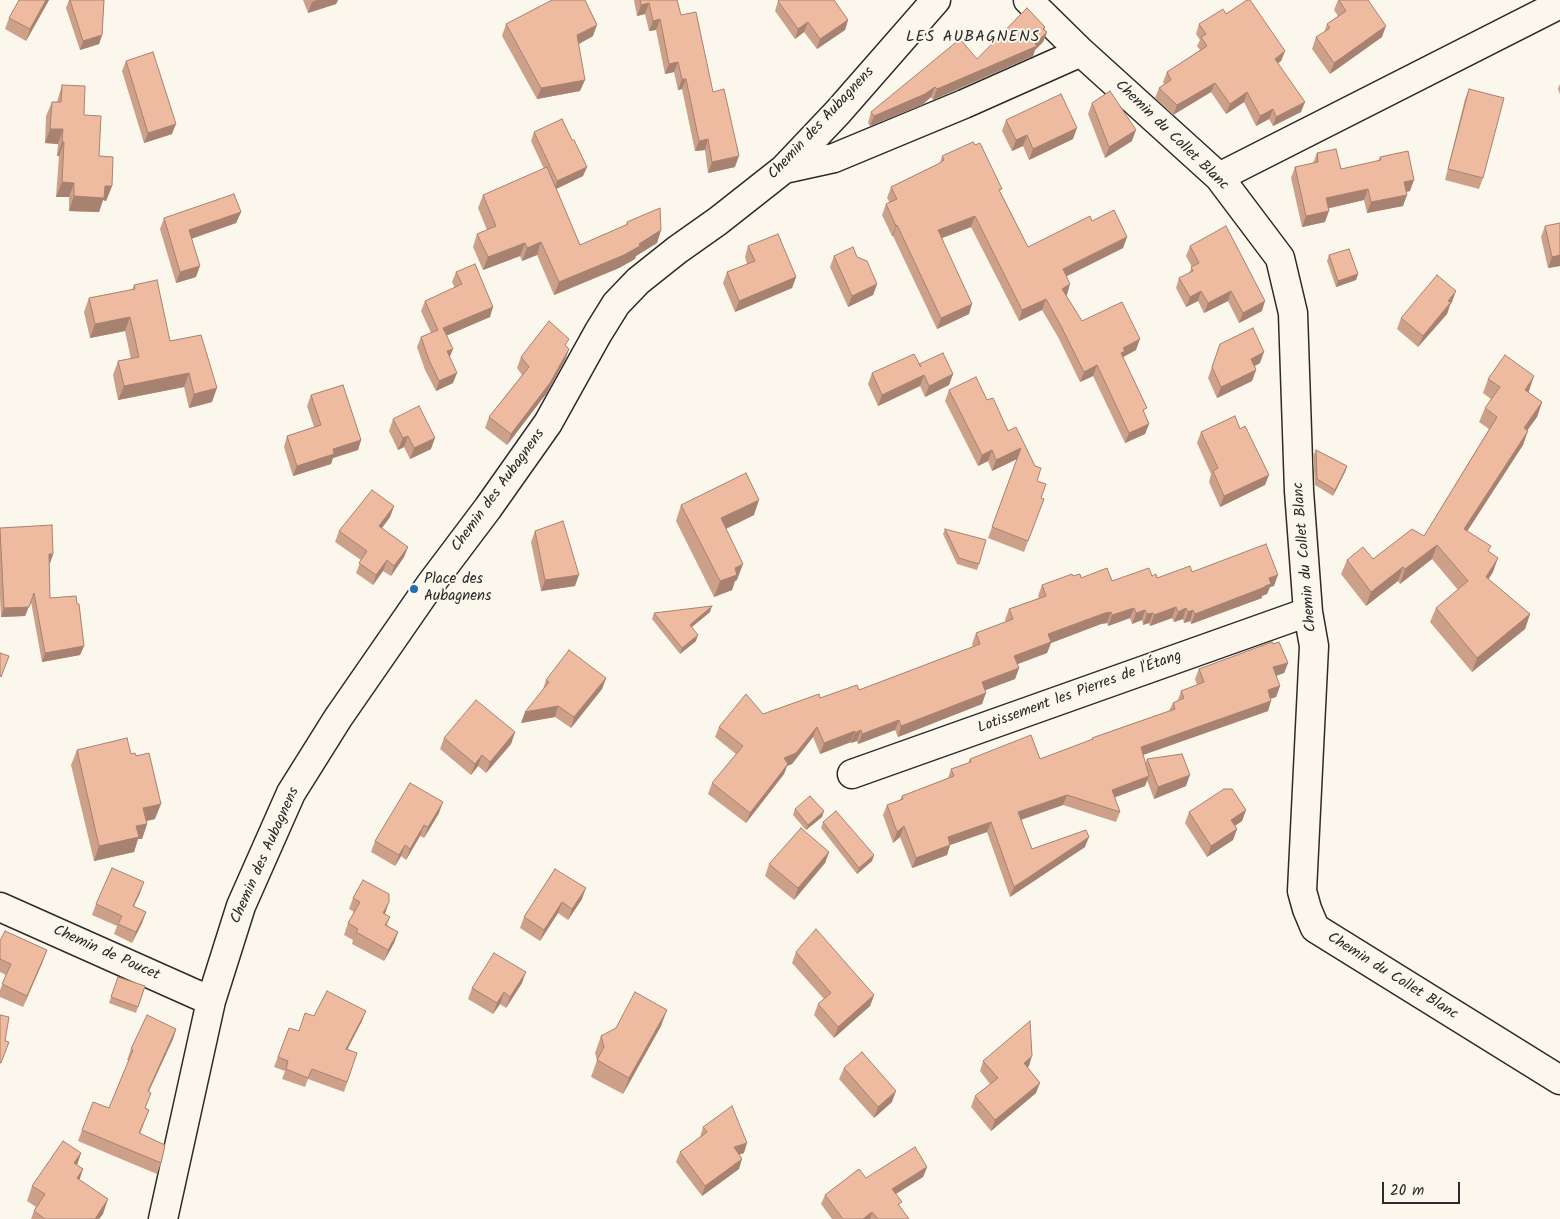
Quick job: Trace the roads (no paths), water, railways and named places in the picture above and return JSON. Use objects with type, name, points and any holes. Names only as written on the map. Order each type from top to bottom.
[{"type":"street","name":"Chemin des Aubagnens","points":[[163,1219],[212,1001],[241,906],[291,793],[338,718],[430,585],[488,508],[548,423],[616,304],[638,281],[676,250],[718,221],[784,170],[838,112],[936,0]]},
{"type":"street","name":"Chemin du Collet Blanc","points":[[1028,0],[1219,177],[1280,258],[1293,313],[1299,481],[1308,612],[1314,646],[1302,891],[1315,928],[1560,1080]]},
{"type":"street","points":[[1219,177],[1560,4]]},
{"type":"street","points":[[784,170],[834,158],[1082,52]]},
{"type":"street","name":"Lotissement les Pierres de l'Étang","points":[[852,774],[1308,612]]},
{"type":"street","name":"Chemin de Poucet","points":[[0,907],[212,1001]]},
{"type":"place","name":"Place des Aubagnens","points":[[414,589]]},
{"type":"district","name":"LES AUBAGNENS","points":[[973,38]]}]
